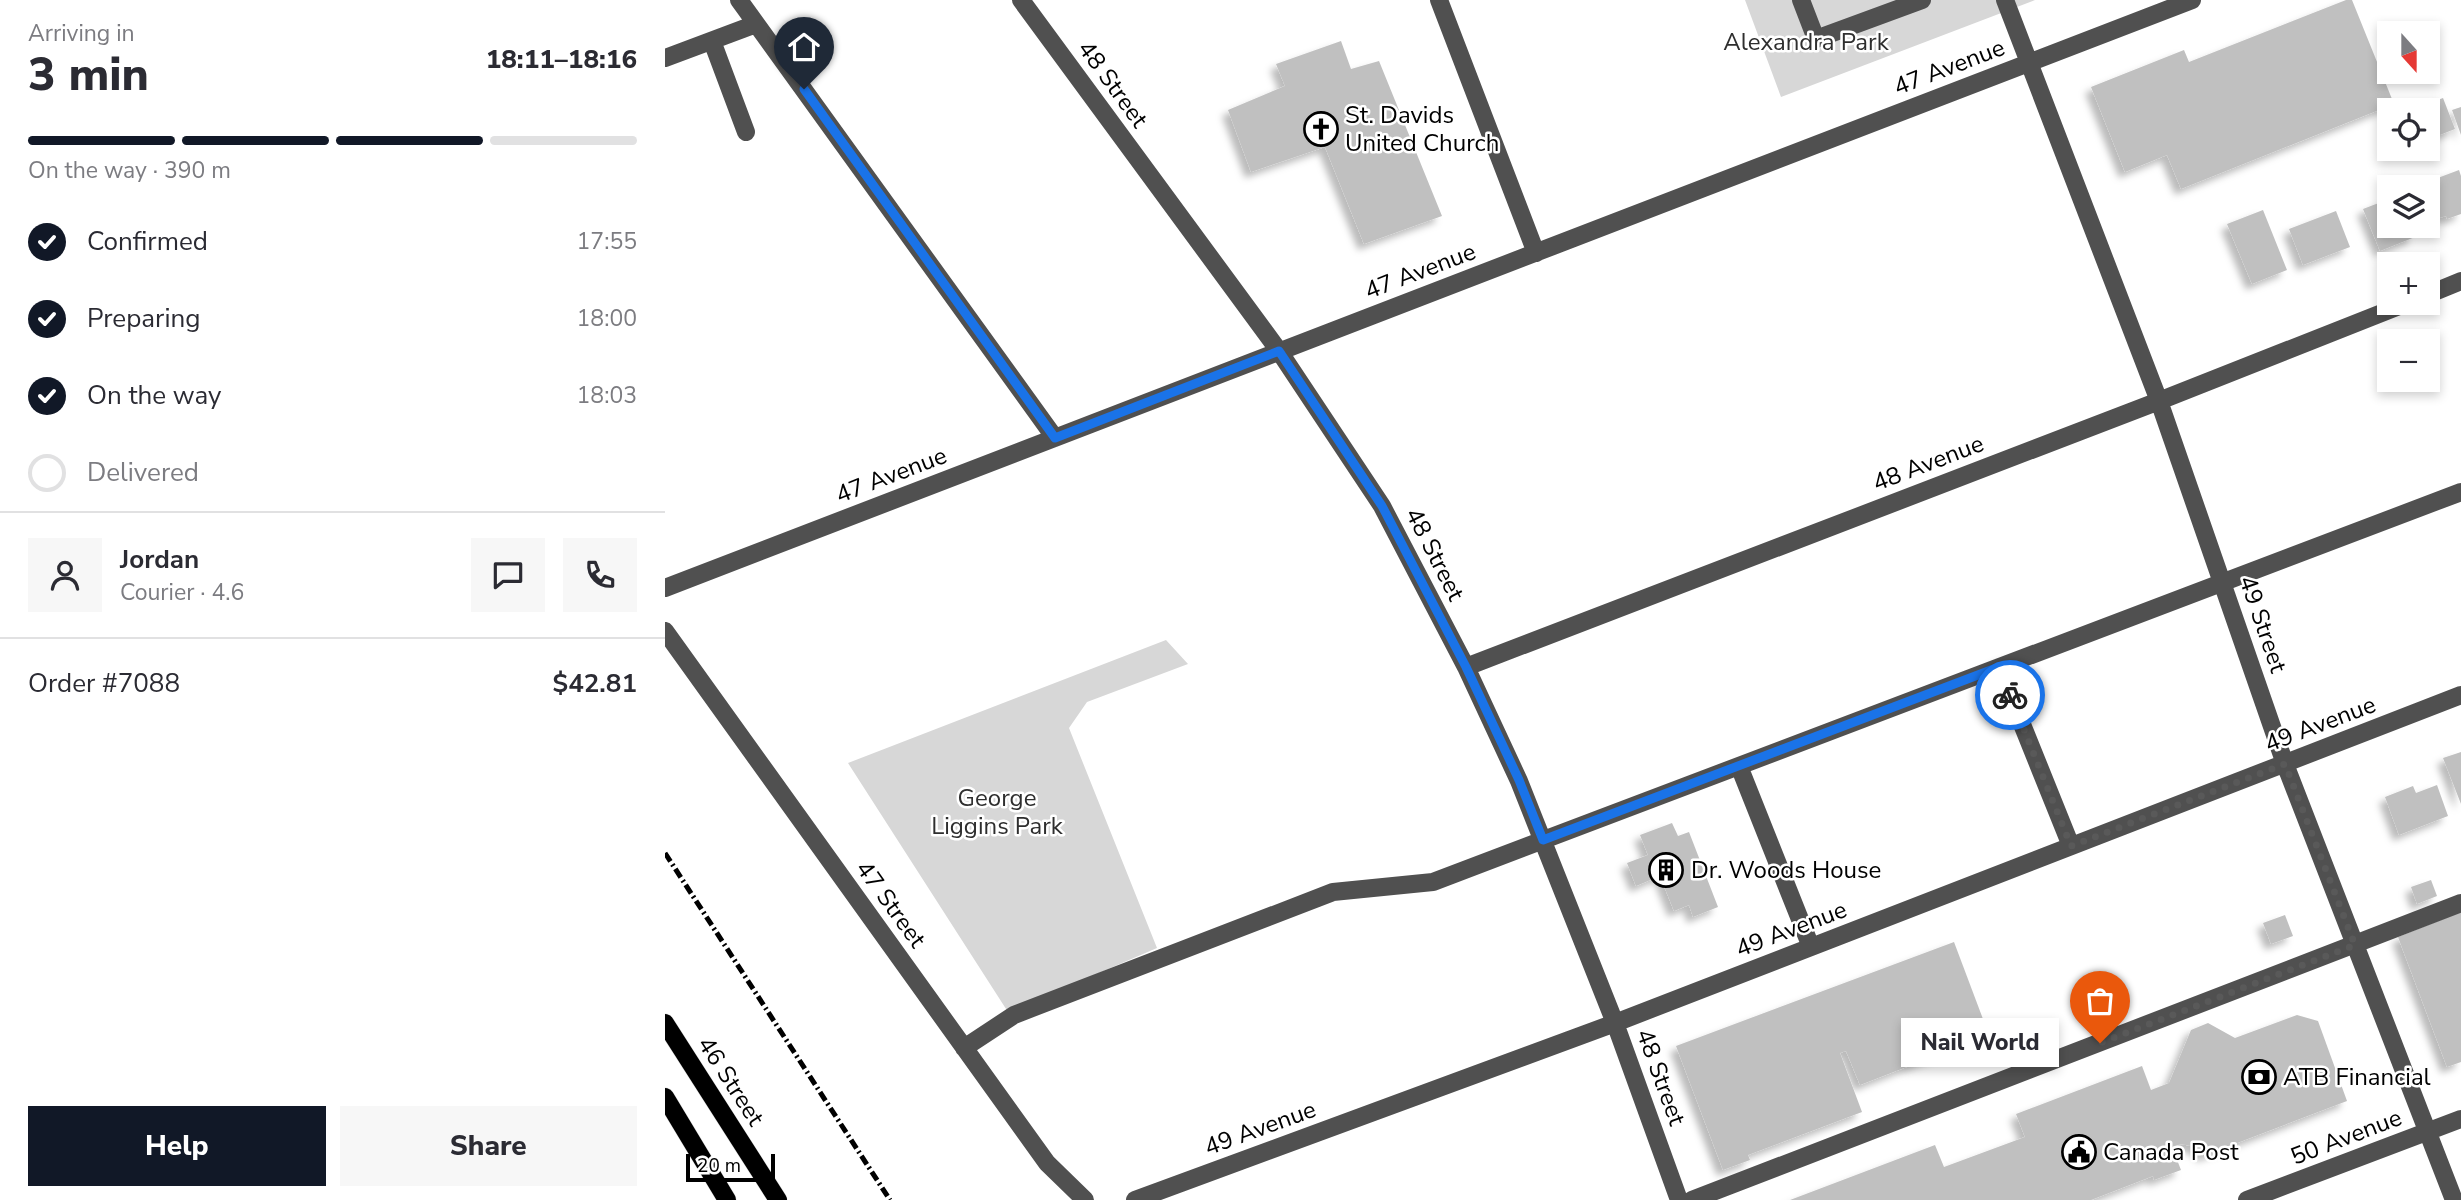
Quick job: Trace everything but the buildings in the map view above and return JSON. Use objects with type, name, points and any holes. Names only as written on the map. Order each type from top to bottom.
[{"type":"main road","name":"46 Street","points":[[665,1023],[778,1200]]},
{"type":"main road","points":[[665,1097],[727,1200]]},
{"type":"street","points":[[739,0],[1055,438]]},
{"type":"street","name":"48 Street","points":[[1021,0],[1279,351],[1382,506],[1466,667],[1519,780],[1615,1023],[1679,1200]]},
{"type":"street","points":[[1439,0],[1536,253]]},
{"type":"street","points":[[1801,0],[1816,39],[1922,0]]},
{"type":"street","name":"49 Street","points":[[2005,0],[2159,401],[2285,764],[2454,1200]]},
{"type":"street","name":"47 Avenue","points":[[665,588],[2192,0]]},
{"type":"street","points":[[665,58],[757,24]]},
{"type":"street","points":[[712,41],[746,132]]},
{"type":"street","points":[[2440,290],[2461,281]]},
{"type":"street","name":"48 Avenue","points":[[1466,667],[2377,315]]},
{"type":"street","points":[[964,1048],[1014,1015],[1333,892],[1433,882],[2461,492]]},
{"type":"street","name":"47 Street","points":[[665,631],[1047,1163],[1085,1200]]},
{"type":"street","points":[[1999,667],[2071,846]]},
{"type":"street","name":"49 Avenue","points":[[1135,1200],[1615,1023],[2461,695]]},
{"type":"street","points":[[1739,766],[1811,947]]},
{"type":"street","points":[[1692,1200],[2461,904]]},
{"type":"street","name":"50 Avenue","points":[[2248,1200],[2461,1119]]},
{"type":"green space","name":"Alexandra Park","points":[[1745,0],[2035,0],[1781,97]]},
{"type":"green space","name":"George Liggins Park","points":[[1166,640],[1188,664],[1087,702],[1069,728],[1157,948],[1008,1012],[848,763]]},
{"type":"railway","points":[[665,853],[890,1200]]},
{"type":"way so far","points":[[2010,695],[2071,846],[2285,764],[2355,945],[2100,1043]]},
{"type":"place","name":"St. Davids United Church","points":[[1321,129]]},
{"type":"place","name":"Dr. Woods House","points":[[1666,870]]},
{"type":"place","name":"Nail World","points":[[2100,1043]]},
{"type":"place","name":"ATB Financial","points":[[2259,1077]]},
{"type":"place","name":"Canada Post","points":[[2079,1152]]},
{"type":"route","points":[[804,89],[1055,438],[1279,351],[1382,506],[1466,667],[1519,780],[1543,840],[1999,667],[2010,695]]}]
